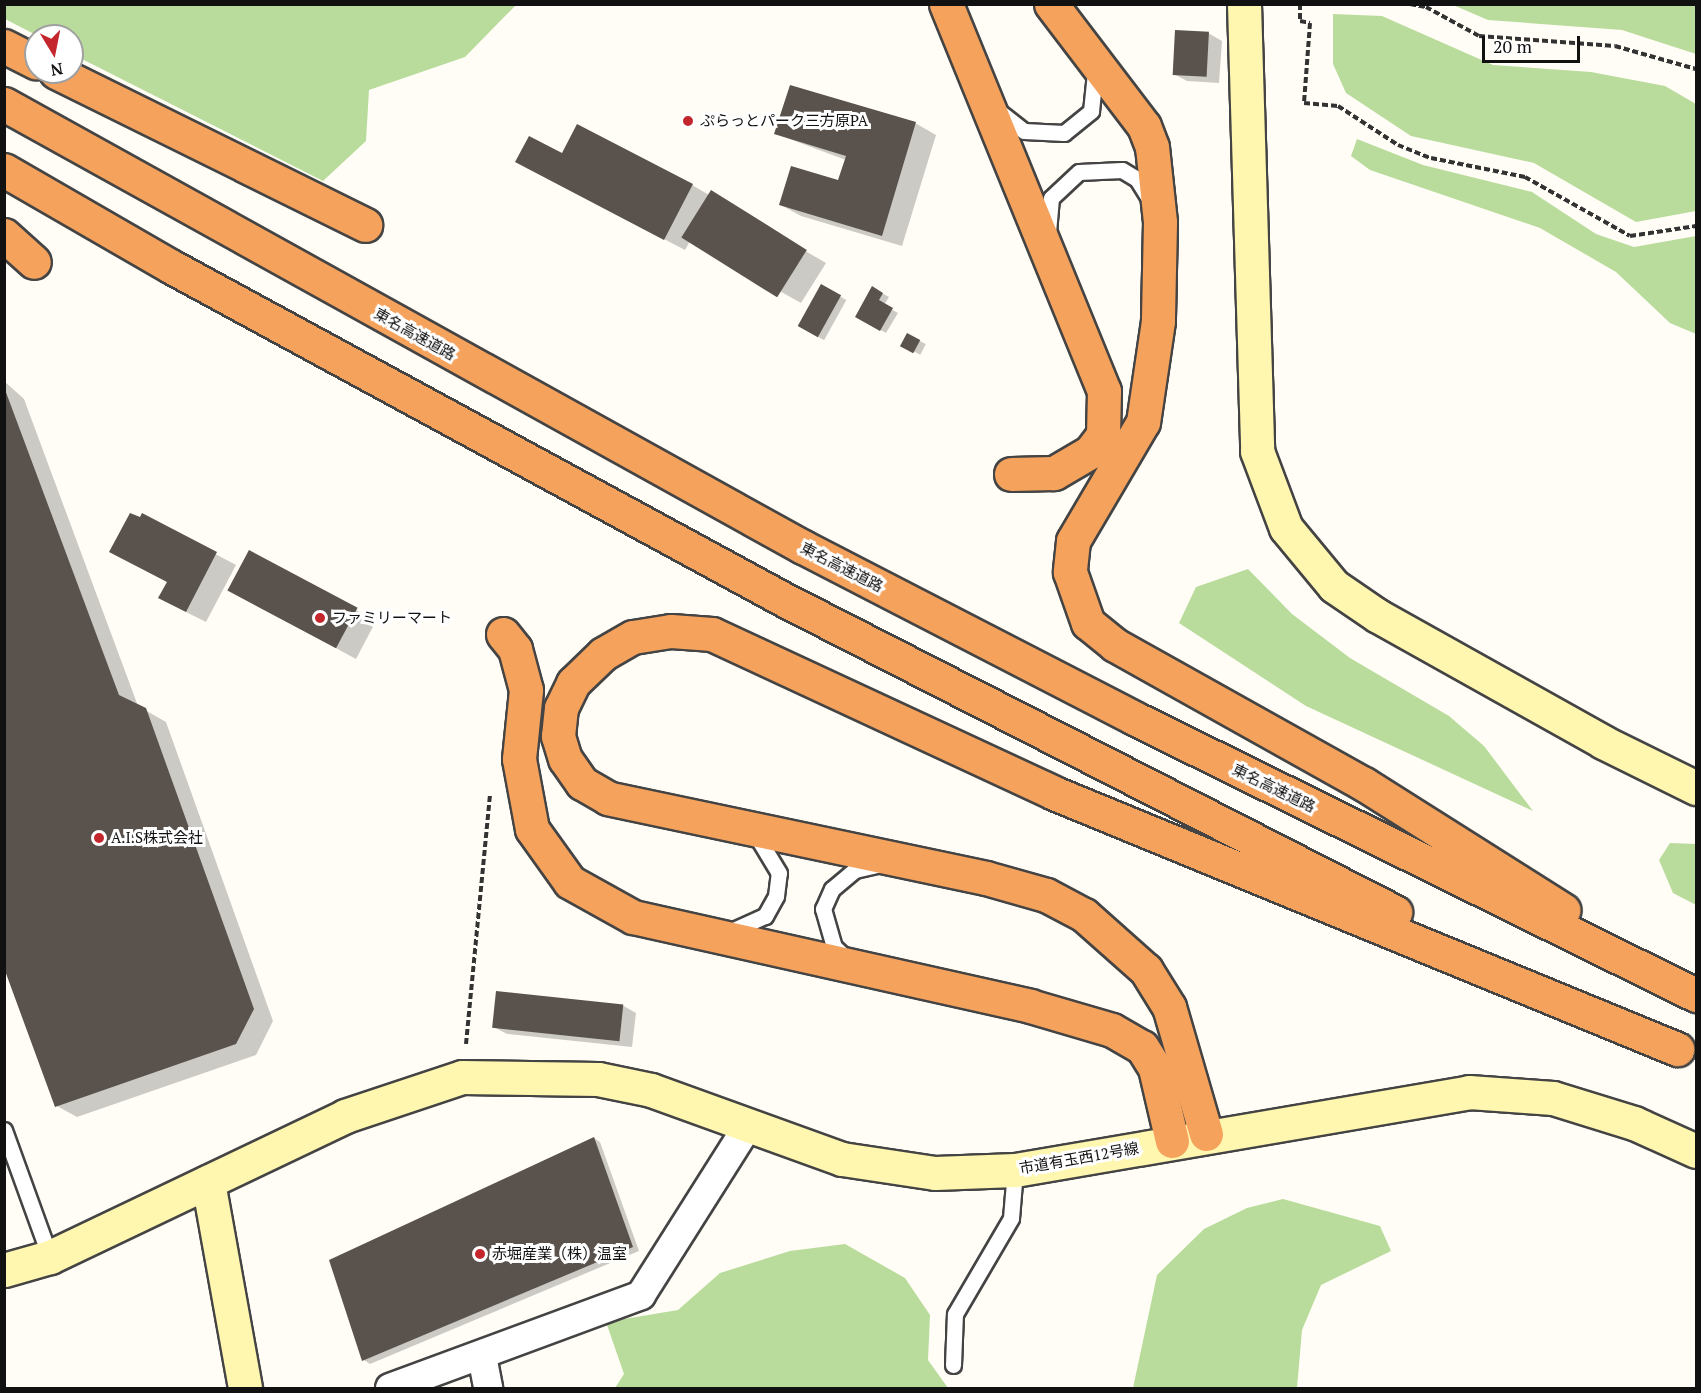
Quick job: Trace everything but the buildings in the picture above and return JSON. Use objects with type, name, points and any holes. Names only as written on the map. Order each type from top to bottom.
[{"type":"highway","points":[[946,4],[1096,365],[1106,412],[1103,435],[1073,466],[1054,473],[1011,474]]},
{"type":"highway","points":[[1051,4],[1144,126],[1155,164],[1160,222],[1158,321],[1143,423],[1072,541],[1070,572],[1088,623],[1115,645],[1364,784],[1696,995]]},
{"type":"highway","points":[[4,46],[24,56]]},
{"type":"highway","points":[[80,84],[365,225]]},
{"type":"highway","name":"東名高速道路","points":[[4,104],[803,547],[1155,729],[1696,995]]},
{"type":"highway","points":[[4,170],[172,267],[792,604],[1108,768],[1687,1054]]},
{"type":"highway","points":[[4,235],[34,261]]},
{"type":"highway","points":[[1206,1134],[1169,1007],[1146,970],[1115,941],[1046,895],[748,826],[608,798],[582,783],[565,759],[558,736],[561,708],[573,683],[603,654],[633,637],[671,631],[712,634],[1054,793],[1687,1054]]},
{"type":"highway","points":[[503,633],[515,649],[526,690],[521,791],[532,829],[570,882],[633,917],[1030,1006],[1112,1030],[1142,1047],[1155,1068],[1172,1141]]},
{"type":"street","points":[[1244,4],[1257,451],[1286,528],[1334,585],[1378,616],[1603,742],[1696,788]]},
{"type":"street","name":"市道有玉西12号線","points":[[4,1270],[50,1257],[367,1107],[462,1077],[598,1080],[651,1090],[748,1126],[891,1170],[1015,1170],[1206,1134],[1469,1092],[1507,1092],[1595,1109],[1696,1151]]},
{"type":"street","points":[[390,1389],[641,1295],[748,1126]]},
{"type":"street","points":[[208,1182],[245,1389]]},
{"type":"street","points":[[482,1356],[488,1389]]},
{"type":"lane","points":[[989,103],[1024,131],[1064,133],[1091,111],[1098,89],[1093,57]]},
{"type":"lane","points":[[1047,244],[1052,198],[1079,172],[1122,171],[1137,179],[1160,222]]},
{"type":"lane","points":[[710,936],[748,927],[765,916],[776,896],[779,873],[771,852],[748,826]]},
{"type":"lane","points":[[857,968],[834,948],[823,909],[832,889],[855,870],[894,860]]},
{"type":"lane","points":[[4,1130],[50,1257]]},
{"type":"lane","points":[[953,1365],[955,1314],[1011,1218],[1015,1170]]},
{"type":"path","points":[[1300,4],[1300,21],[1310,23],[1304,103],[1338,106],[1398,145],[1431,158],[1525,177],[1630,236],[1696,226]]},
{"type":"path","points":[[1410,4],[1426,7],[1479,36],[1615,46],[1696,69]]},
{"type":"path","points":[[462,1077],[491,787]]},
{"type":"green space","points":[[5,4],[516,5],[465,57],[369,90],[366,141],[323,181],[84,60],[84,24],[24,24],[24,29],[5,19]]},
{"type":"green space","points":[[1453,5],[1696,5],[1696,54],[1622,30],[1488,20]]},
{"type":"green space","points":[[1333,14],[1382,16],[1493,65],[1591,72],[1665,86],[1696,104],[1696,211],[1636,222],[1534,163],[1411,136],[1346,93],[1333,64]]},
{"type":"green space","points":[[1357,139],[1423,165],[1532,192],[1596,234],[1634,247],[1696,236],[1696,334],[1670,323],[1616,272],[1540,228],[1370,170],[1351,156]]},
{"type":"green space","points":[[1248,569],[1292,614],[1350,658],[1449,716],[1484,746],[1533,811],[1306,706],[1179,623],[1196,587]]},
{"type":"green space","points":[[1670,843],[1696,844],[1696,905],[1673,893],[1659,860]]},
{"type":"green space","points":[[1283,1199],[1380,1226],[1391,1251],[1321,1285],[1302,1330],[1297,1388],[1133,1388],[1157,1275],[1204,1229],[1247,1208]]},
{"type":"green space","points":[[845,1244],[905,1278],[930,1315],[928,1360],[948,1388],[615,1388],[624,1374],[606,1322],[678,1310],[720,1273],[790,1251]]},
{"type":"place","name":"ぷらっとパーク三方原PA","points":[[688,121]]},
{"type":"place","name":"ファミリーマート","points":[[320,618]]},
{"type":"place","name":"A.I.S株式会社","points":[[99,838]]},
{"type":"place","name":"赤堀産業（株）温室","points":[[480,1254]]}]
